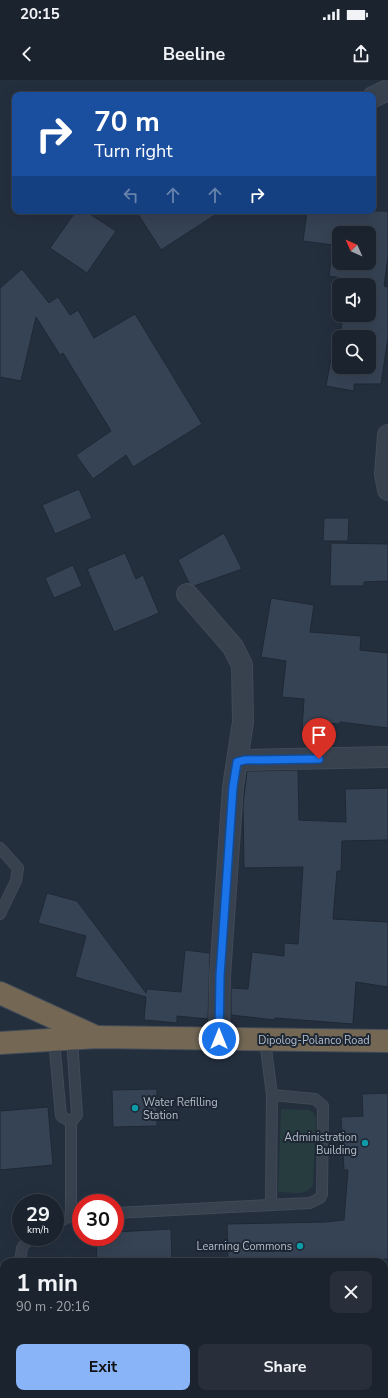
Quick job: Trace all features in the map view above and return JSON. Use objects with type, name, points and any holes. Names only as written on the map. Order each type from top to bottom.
[{"type":"highway","points":[[0,992],[97,1037]]},
{"type":"highway","name":"Dipolog-Polanco Road","points":[[0,1043],[97,1037],[388,1041]]},
{"type":"street","points":[[376,96],[388,90]]},
{"type":"street","points":[[388,435],[385,474],[388,490]]},
{"type":"street","points":[[187,594],[233,647],[242,665],[243,722],[233,787],[221,968],[219,1039]]},
{"type":"street","points":[[237,762],[245,760],[388,758]]},
{"type":"lane","points":[[0,848],[18,868],[16,882],[0,914]]},
{"type":"lane","points":[[63,1039],[61,1116],[71,1122]]},
{"type":"lane","points":[[63,1039],[77,1115],[71,1122],[75,1194]]},
{"type":"lane","points":[[266,1040],[272,1095],[271,1205]]},
{"type":"lane","points":[[124,1213],[310,1204],[320,1198],[322,1194],[323,1106],[315,1099],[272,1095]]},
{"type":"lane","points":[[21,1258],[23,1246]]},
{"type":"green space","points":[[281,1109],[308,1110],[314,1113],[316,1118],[313,1185],[306,1191],[293,1193],[278,1192]]},
{"type":"building","points":[[376,211],[388,211],[388,257],[384,286],[388,287],[388,338],[381,384],[354,384],[354,391],[326,386],[332,353],[332,374],[376,374],[376,330],[341,330],[342,322],[376,322],[376,278],[343,278],[329,276],[332,253],[332,270],[376,270],[376,226],[332,226],[332,245],[303,241],[307,214],[376,214]]},
{"type":"building","points":[[74,214],[90,214],[116,231],[87,273],[50,248]]},
{"type":"building","points":[[138,214],[216,214],[161,250]]},
{"type":"building","points":[[22,269],[49,303],[58,297],[70,315],[78,310],[94,338],[135,314],[202,424],[133,467],[126,455],[93,479],[76,455],[111,431],[63,353],[60,355],[36,317],[21,381],[0,377],[0,288]]},
{"type":"building","points":[[79,489],[92,518],[55,534],[42,505]]},
{"type":"building","points":[[324,518],[349,518],[348,541],[323,541]]},
{"type":"building","points":[[224,533],[242,569],[194,586],[189,583],[178,560]]},
{"type":"building","points":[[331,543],[388,544],[388,581],[364,582],[364,586],[330,586]]},
{"type":"building","points":[[125,553],[136,579],[143,575],[159,613],[114,632],[87,569]]},
{"type":"building","points":[[73,565],[82,586],[54,598],[45,578]]},
{"type":"building","points":[[271,598],[314,605],[310,632],[361,636],[360,650],[388,653],[388,728],[340,722],[340,724],[323,723],[322,732],[302,730],[304,699],[282,697],[286,661],[261,657]]},
{"type":"building","points":[[298,770],[299,820],[346,822],[345,789],[388,788],[388,840],[342,841],[341,871],[337,871],[333,919],[388,922],[388,987],[356,982],[353,1024],[275,1018],[275,1020],[231,1015],[231,988],[248,989],[252,952],[284,956],[284,943],[298,944],[303,867],[244,868],[243,805],[247,771]]},
{"type":"building","points":[[47,893],[77,901],[146,993],[147,989],[181,992],[185,950],[210,953],[208,1019],[177,1016],[177,1023],[144,1020],[146,997],[75,977],[86,936],[38,923]]},
{"type":"building","name":"Water Refilling Station","points":[[157,1089],[157,1126],[113,1127],[112,1090]]},
{"type":"building","points":[[388,1093],[388,1258],[228,1258],[227,1224],[325,1222],[344,1220],[348,1170],[344,1170],[341,1117],[363,1116],[362,1094]]},
{"type":"building","points":[[48,1107],[53,1165],[0,1170],[0,1111]]},
{"type":"building","points":[[171,1229],[172,1258],[97,1258],[96,1246],[124,1246],[124,1232]]},
{"type":"place","name":"Water Refilling Station","points":[[135,1108]]},
{"type":"place","name":"Administration Building","points":[[365,1143]]},
{"type":"place","name":"Learning Commons","points":[[300,1246]]},
{"type":"route","points":[[219,1039],[220,976],[233,787],[237,762],[245,760],[319,759]]}]
